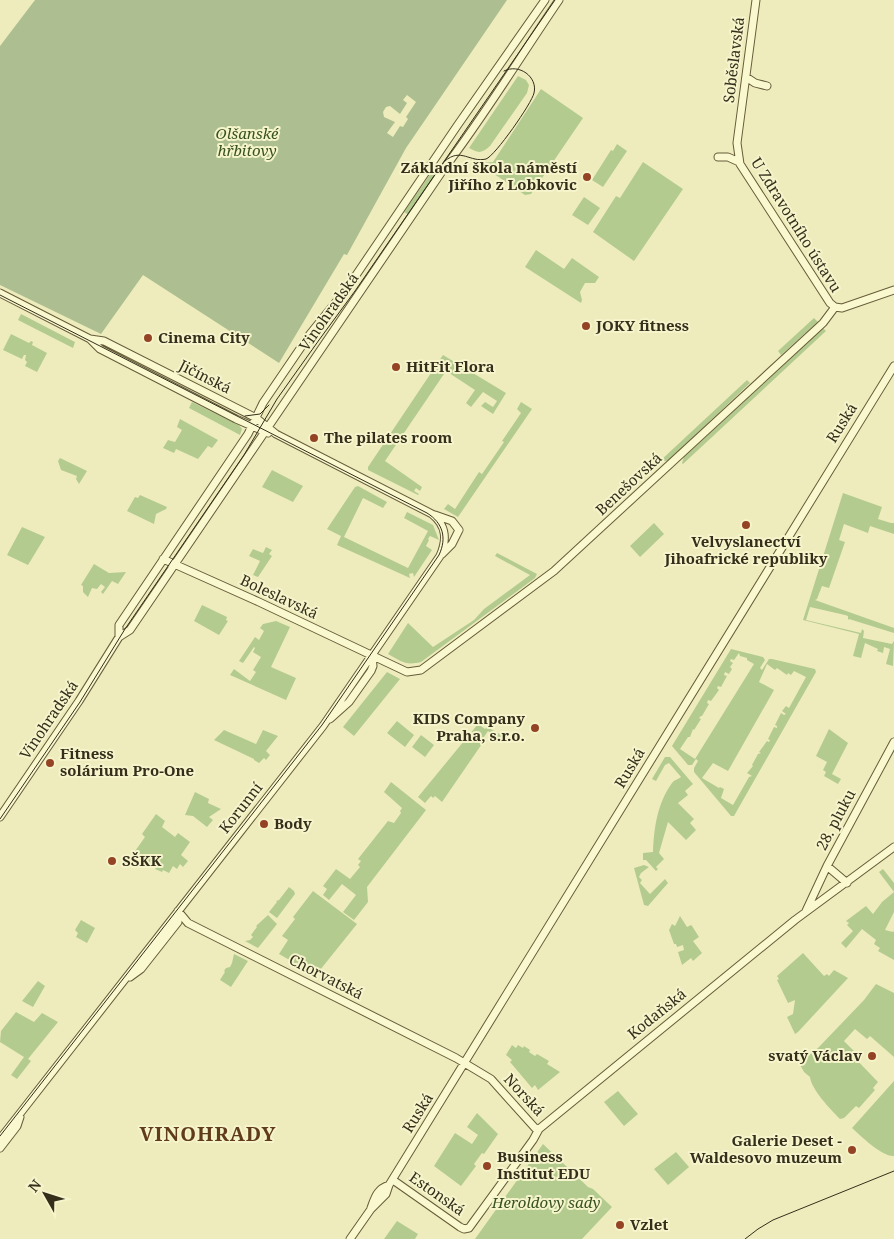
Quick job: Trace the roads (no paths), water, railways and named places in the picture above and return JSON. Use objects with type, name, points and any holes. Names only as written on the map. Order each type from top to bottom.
[{"type":"street","name":"Vinohradská","points":[[119,637],[119,625],[226,468],[252,426],[263,403],[310,334],[348,287],[545,0]]},
{"type":"street","name":"Vinohradská","points":[[0,817],[72,711],[119,637],[130,630],[437,177],[470,135],[507,81],[559,0]]},
{"type":"street","name":"Soběslavská","points":[[740,125],[756,0]]},
{"type":"street","points":[[746,77],[755,84],[766,86]]},
{"type":"street","name":"U Zdravotního ústavu","points":[[740,125],[737,150],[739,162],[827,300],[835,307]]},
{"type":"street","points":[[718,157],[728,156],[739,162]]},
{"type":"street","points":[[835,307],[842,308],[894,290]]},
{"type":"street","name":"Jičínská","points":[[0,293],[90,339],[100,349],[236,419],[276,434],[432,514],[452,521],[459,530]]},
{"type":"street","name":"Benešovská","points":[[372,656],[407,672],[420,670],[549,576],[822,323],[835,307]]},
{"type":"street","name":"Jičínská","points":[[90,339],[104,341],[256,418],[267,430]]},
{"type":"street","name":"Ruská","points":[[350,1239],[371,1208],[383,1198],[894,366]]},
{"type":"street","name":"Jičínská","points":[[432,514],[441,523],[445,531]]},
{"type":"street","points":[[445,531],[459,530]]},
{"type":"street","name":"Korunní","points":[[0,1138],[325,723],[440,556],[452,544],[459,530]]},
{"type":"street","name":"Korunní","points":[[440,556],[446,542],[445,531]]},
{"type":"street","name":"Boleslavská","points":[[163,559],[372,656]]},
{"type":"street","name":"28. pluku","points":[[805,913],[827,866],[894,742]]},
{"type":"street","name":"Kodaňská","points":[[466,1229],[474,1224],[539,1129],[805,913],[894,847]]},
{"type":"street","points":[[827,866],[847,883]]},
{"type":"street","name":"Chorvatská","points":[[178,911],[188,923],[408,1033],[464,1064]]},
{"type":"street","name":"Norská","points":[[464,1064],[491,1080],[535,1128],[539,1129]]},
{"type":"street","name":"Korunní","points":[[0,1148],[17,1126],[23,1109]]},
{"type":"street","name":"Estonská","points":[[391,1183],[458,1226],[466,1229]]},
{"type":"tram line","points":[[0,819],[80,702],[125,629],[244,455],[277,399],[355,291],[555,0]]},
{"type":"tram line","points":[[445,161],[456,155],[480,160],[491,156],[532,99],[534,87],[530,77],[521,70],[510,69],[504,71]]},
{"type":"tram line","points":[[0,295],[427,513],[437,521],[443,537],[439,555],[322,725],[0,1136]]},
{"type":"tram line","points":[[245,416],[260,414],[269,405]]},
{"type":"tram line","points":[[745,1239],[773,1220],[894,1171]]},
{"type":"place","name":"Základní škola náměstí Jiřího z Lobkovic","points":[[587,177]]},
{"type":"place","name":"JOKY fitness","points":[[586,326]]},
{"type":"place","name":"Cinema City","points":[[148,338]]},
{"type":"place","name":"HitFit Flora","points":[[396,367]]},
{"type":"place","name":"The pilates room","points":[[314,438]]},
{"type":"place","name":"Velvyslanectví Jihoafrické republiky","points":[[746,525]]},
{"type":"place","name":"KIDS Company Praha, s.r.o.","points":[[535,728]]},
{"type":"place","name":"Fitness solárium Pro-One","points":[[50,763]]},
{"type":"place","name":"Body","points":[[264,824]]},
{"type":"place","name":"SŠKK","points":[[112,861]]},
{"type":"place","name":"svatý Václav","points":[[872,1056]]},
{"type":"place","name":"Galerie Deset - Waldesovo muzeum","points":[[852,1150]]},
{"type":"place","name":"Business Institut EDU","points":[[487,1166]]},
{"type":"place","name":"Vzlet","points":[[620,1225]]},
{"type":"district","name":"VINOHRADY","points":[[208,1134]]},
{"type":"park label","name":"Olšanské hřbitovy","points":[[247,142]]},
{"type":"park label","name":"Heroldovy sady","points":[[546,1203]]}]
